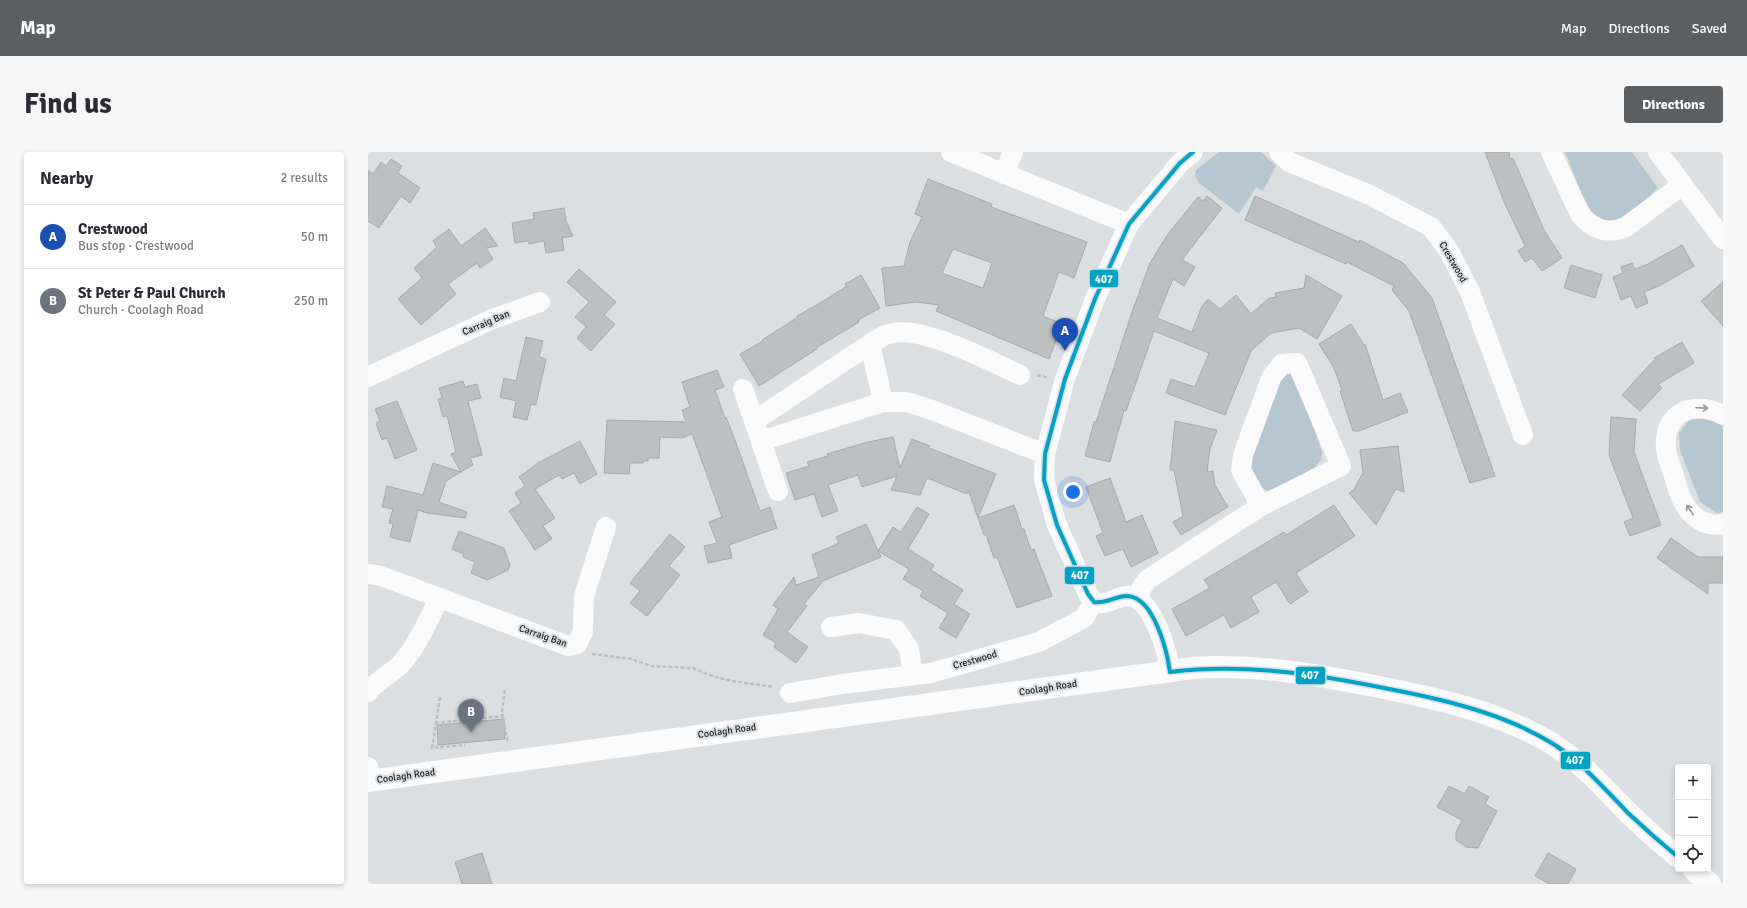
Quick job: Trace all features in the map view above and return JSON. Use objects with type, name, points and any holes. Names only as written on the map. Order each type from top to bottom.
[{"type":"street","points":[[951,152],[1129,224]]},
{"type":"street","points":[[1004,174],[1013,152]]},
{"type":"street","points":[[1170,672],[1168,655],[1159,631],[1146,606],[1138,598],[1127,596],[1102,604],[1094,602],[1088,594],[1057,524],[1044,480],[1045,454],[1065,379],[1095,299],[1129,224],[1180,163],[1193,152]]},
{"type":"street","name":"Crestwood","points":[[1279,152],[1289,162],[1370,195],[1431,228],[1449,251],[1470,292],[1523,435]]},
{"type":"street","points":[[1551,152],[1580,214],[1587,222],[1605,231],[1626,227],[1682,186]]},
{"type":"street","points":[[1658,152],[1723,239]]},
{"type":"street","name":"Carraig Ban","points":[[368,377],[490,320],[540,302]]},
{"type":"street","points":[[754,421],[870,344],[889,334],[907,332],[926,335],[1020,375]]},
{"type":"street","points":[[870,344],[883,402]]},
{"type":"street","points":[[1138,598],[1142,587],[1148,579],[1261,506],[1341,466],[1297,363],[1282,364],[1272,376],[1243,455],[1241,470],[1261,506]]},
{"type":"street","points":[[743,389],[778,491]]},
{"type":"street","points":[[761,441],[883,402],[907,402],[932,410],[1045,454]]},
{"type":"street","points":[[1723,414],[1712,409],[1702,407],[1685,409],[1674,417],[1667,433],[1666,449],[1679,494],[1694,516],[1708,524],[1723,524]]},
{"type":"street","name":"Carraig Ban","points":[[368,574],[382,576],[439,599],[568,646],[577,644],[583,632],[584,596],[606,527]]},
{"type":"street","points":[[368,692],[373,686],[399,665],[417,641],[439,599]]},
{"type":"street","name":"Crestwood","points":[[790,693],[842,684],[931,673],[1038,642],[1084,618],[1094,602]]},
{"type":"street","points":[[831,626],[859,623],[896,630],[909,649],[913,675]]},
{"type":"street","name":"Coolagh Road","points":[[369,776],[1208,667],[1242,667],[1272,669],[1346,680],[1449,703],[1523,728],[1555,746],[1588,772],[1640,824],[1675,854]]},
{"type":"street","points":[[1696,872],[1710,884]]},
{"type":"path","points":[[577,644],[585,653],[631,659],[651,666],[693,668],[734,681],[772,686],[790,693]]},
{"type":"path","points":[[505,690],[503,716],[509,749]]},
{"type":"path","points":[[440,697],[432,748],[465,745],[465,742]]},
{"type":"path","points":[[435,723],[503,716]]},
{"type":"shaded area","points":[[1219,152],[1261,152],[1276,166],[1263,191],[1256,187],[1239,214],[1199,183],[1195,176],[1196,170]]},
{"type":"shaded area","points":[[1565,152],[1632,152],[1658,188],[1641,203],[1620,218],[1609,222],[1601,220],[1595,216],[1585,200]]},
{"type":"shaded area","points":[[1292,372],[1296,376],[1322,452],[1321,460],[1315,467],[1275,491],[1266,490],[1256,483],[1248,466],[1279,377],[1284,373]]},
{"type":"shaded area","points":[[1715,417],[1723,427],[1723,512],[1717,513],[1700,502],[1680,450],[1679,433],[1690,419]]},
{"type":"building","points":[[1485,152],[1509,152],[1510,159],[1513,158],[1544,230],[1562,258],[1542,271],[1532,258],[1525,262],[1518,251],[1525,246],[1505,204]]},
{"type":"building","points":[[391,159],[402,166],[398,173],[420,188],[410,203],[401,196],[379,228],[368,221],[368,170],[373,174],[381,162],[386,166]]},
{"type":"building","points":[[928,179],[992,204],[991,207],[1087,242],[1074,278],[1059,272],[1043,316],[1062,324],[1049,359],[936,311],[939,305],[916,302],[886,306],[882,268],[904,266],[910,242],[922,217],[915,214]],"holes":[[[953,249],[992,263],[983,288],[942,273]]]},
{"type":"building","points":[[1207,196],[1222,208],[1182,260],[1195,267],[1184,286],[1173,279],[1157,318],[1192,332],[1202,306],[1208,299],[1220,309],[1236,295],[1251,314],[1269,298],[1276,297],[1275,293],[1304,288],[1306,275],[1342,296],[1317,339],[1299,328],[1271,333],[1251,351],[1225,415],[1166,393],[1171,379],[1195,387],[1209,353],[1154,331],[1126,411],[1124,410],[1110,462],[1085,456],[1094,422],[1096,422],[1132,312],[1150,263],[1168,234],[1198,197],[1203,201]]},
{"type":"building","points":[[1255,196],[1359,242],[1360,240],[1403,263],[1432,298],[1495,476],[1470,483],[1409,311],[1392,290],[1394,286],[1347,262],[1346,264],[1245,220]]},
{"type":"building","points":[[564,208],[566,221],[573,236],[562,238],[564,250],[546,253],[544,241],[529,244],[528,241],[515,243],[512,223],[534,219],[533,213]]},
{"type":"building","points":[[485,228],[498,246],[486,248],[493,259],[480,268],[477,263],[448,284],[456,294],[421,325],[398,299],[422,278],[414,268],[437,247],[433,241],[449,229],[461,246]]},
{"type":"building","points":[[1682,245],[1694,266],[1659,286],[1644,292],[1648,303],[1636,308],[1631,296],[1621,300],[1613,277],[1623,273],[1621,267],[1632,263],[1635,269],[1648,264]]},
{"type":"building","points":[[1571,265],[1602,275],[1595,298],[1564,288]]},
{"type":"building","points":[[579,269],[616,302],[604,315],[615,324],[591,351],[577,338],[586,327],[575,317],[589,302],[567,282]]},
{"type":"building","points":[[861,275],[880,308],[858,320],[859,322],[816,348],[817,349],[759,386],[740,354],[763,341],[762,340],[798,317],[797,316],[847,286],[845,284]]},
{"type":"building","points":[[1723,282],[1723,326],[1701,301]]},
{"type":"building","points":[[1351,324],[1364,345],[1365,344],[1383,400],[1400,393],[1408,412],[1359,431],[1353,431],[1340,391],[1342,390],[1334,368],[1319,344]]},
{"type":"building","points":[[526,337],[543,341],[539,357],[546,359],[536,405],[531,404],[527,420],[513,417],[516,401],[500,397],[504,378],[516,381]]},
{"type":"building","points":[[1682,342],[1694,363],[1658,384],[1662,388],[1640,411],[1622,395],[1655,359],[1654,358]]},
{"type":"building","points":[[717,370],[724,387],[715,390],[735,440],[760,511],[770,507],[777,528],[729,545],[732,558],[708,563],[704,546],[717,543],[709,522],[722,517],[692,434],[682,438],[660,437],[659,458],[648,458],[648,461],[643,461],[643,463],[630,463],[629,474],[604,473],[607,420],[686,422],[682,410],[690,407],[682,382]]},
{"type":"building","points":[[463,381],[465,387],[477,384],[481,398],[468,401],[482,455],[470,458],[473,465],[461,472],[451,454],[456,452],[447,416],[443,417],[438,399],[442,398],[439,388]]},
{"type":"building","points":[[397,401],[417,450],[395,459],[387,438],[382,440],[376,423],[380,421],[375,409]]},
{"type":"building","points":[[1611,417],[1636,419],[1634,452],[1661,525],[1630,536],[1624,522],[1633,518],[1609,455]]},
{"type":"building","points":[[1175,421],[1217,430],[1210,449],[1207,472],[1213,471],[1215,485],[1228,507],[1181,535],[1173,522],[1183,516],[1174,470],[1170,470]]},
{"type":"building","points":[[893,437],[900,468],[912,439],[930,446],[929,448],[996,474],[978,518],[1014,505],[1022,529],[1024,529],[1031,550],[1034,549],[1052,596],[1017,608],[997,557],[994,558],[986,535],[984,535],[968,490],[967,494],[927,478],[920,495],[891,490],[897,476],[862,487],[858,475],[828,485],[838,511],[822,517],[814,494],[795,500],[786,473],[809,466],[807,462],[828,456],[827,454],[868,442]]},
{"type":"building","points":[[580,441],[597,474],[580,484],[574,473],[562,479],[559,475],[535,489],[555,518],[543,526],[552,539],[535,550],[509,511],[521,503],[515,493],[525,486],[519,477],[538,463]]},
{"type":"building","points":[[1398,446],[1404,492],[1396,489],[1376,525],[1349,493],[1354,489],[1363,473],[1360,450]]},
{"type":"building","points":[[433,463],[461,472],[446,481],[439,502],[467,512],[465,518],[427,513],[418,510],[410,542],[390,537],[393,524],[389,523],[393,509],[382,507],[387,486],[423,495]]},
{"type":"building","points":[[1110,478],[1126,522],[1142,515],[1158,553],[1131,567],[1123,549],[1105,556],[1096,536],[1103,533],[1086,487]]},
{"type":"building","points":[[1334,505],[1355,536],[1296,573],[1308,592],[1290,604],[1276,582],[1251,597],[1259,612],[1231,628],[1224,615],[1186,636],[1172,609],[1210,588],[1204,580],[1284,532],[1286,535]]},
{"type":"building","points":[[917,507],[929,514],[908,549],[934,565],[931,570],[963,590],[954,604],[970,614],[956,638],[939,628],[948,613],[920,596],[923,591],[903,579],[909,569],[878,551],[893,527],[901,532]]},
{"type":"building","points":[[866,524],[881,557],[823,581],[804,604],[807,606],[787,632],[808,647],[796,663],[774,647],[776,643],[763,635],[778,609],[773,605],[794,577],[796,585],[819,577],[812,555],[839,543],[836,537]]},
{"type":"building","points":[[459,531],[504,548],[510,565],[508,570],[487,580],[471,573],[475,562],[463,557],[464,554],[452,549]]},
{"type":"building","points":[[670,534],[685,547],[669,566],[680,575],[647,616],[630,603],[640,591],[630,583]]},
{"type":"building","points":[[1671,538],[1698,557],[1723,557],[1723,583],[1708,583],[1708,594],[1657,558]]},
{"type":"building","points":[[504,719],[505,739],[438,745],[437,725]]},
{"type":"building","points":[[1449,786],[1465,794],[1469,786],[1489,797],[1485,804],[1497,811],[1478,848],[1466,847],[1456,840],[1456,832],[1462,820],[1437,807]]},
{"type":"building","points":[[482,853],[492,884],[462,884],[455,862]]},
{"type":"building","points":[[1548,853],[1576,869],[1568,884],[1550,884],[1535,876]]},
{"type":"transit line","name":"407","points":[[1170,672],[1166,651],[1158,626],[1145,605],[1136,599],[1127,596],[1103,602],[1094,602],[1088,594],[1057,525],[1044,480],[1045,454],[1065,379],[1095,299],[1129,224],[1180,163],[1193,152]]},
{"type":"transit line","name":"407","points":[[1170,672],[1253,669],[1307,675],[1410,693],[1454,703],[1496,717],[1536,734],[1565,752],[1593,777],[1634,819],[1675,854]]},
{"type":"place","name":"Crestwood","points":[[1065,351]]},
{"type":"place","name":"St Peter & Paul Church","points":[[471,732]]}]
